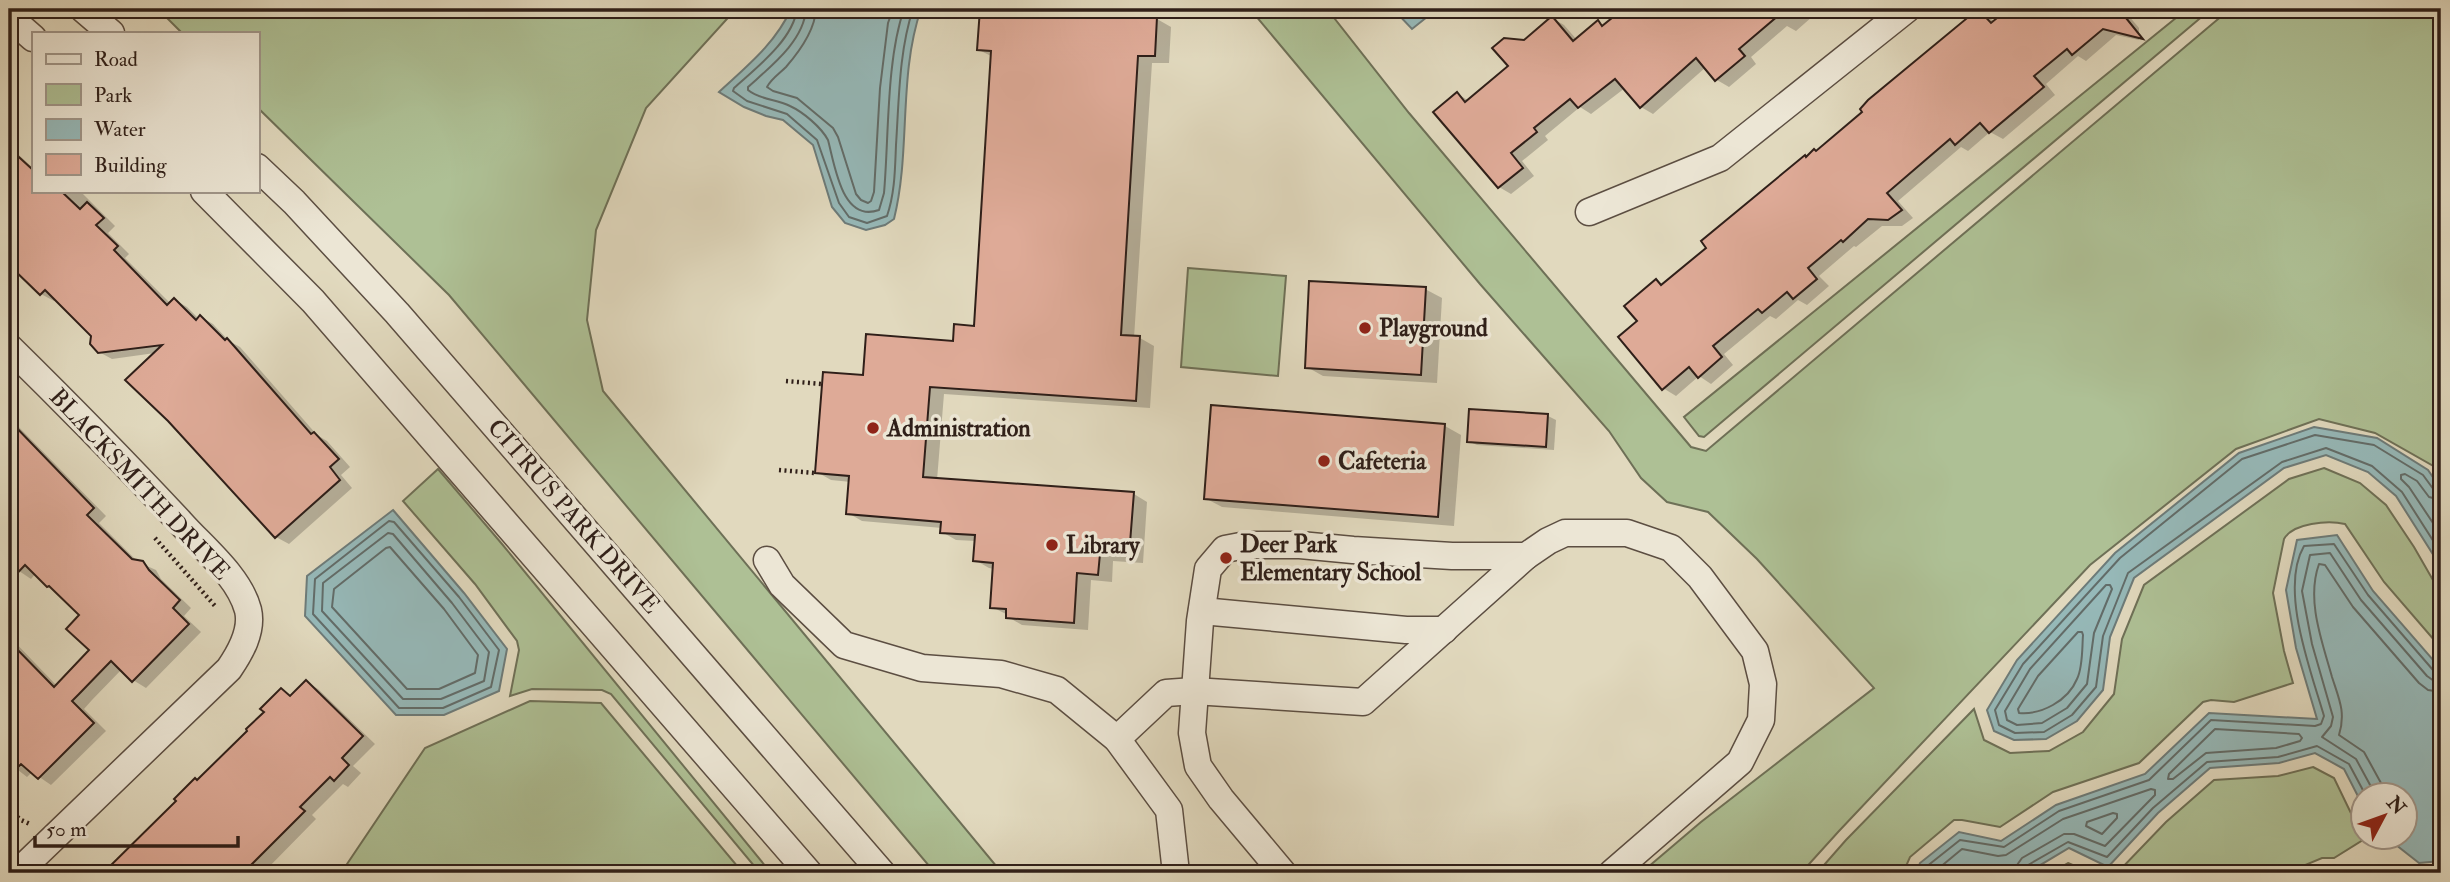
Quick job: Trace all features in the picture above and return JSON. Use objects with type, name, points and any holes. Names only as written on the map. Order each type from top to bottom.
[{"type":"street","points":[[83,9],[110,32]]},
{"type":"street","points":[[1589,212],[1720,158],[1908,9]]},
{"type":"street","points":[[9,17],[32,37]]},
{"type":"street","name":"CITRUS PARK DRIVE","points":[[259,169],[294,202],[406,323],[882,873]]},
{"type":"street","points":[[205,192],[313,301],[809,873]]},
{"type":"street","name":"BLACKSMITH DRIVE","points":[[9,347],[103,440],[215,560],[235,584],[249,612],[245,644],[229,669],[15,868]]},
{"type":"street","points":[[1117,739],[1166,693],[1194,691],[1363,702],[1526,556],[1548,541],[1565,533],[1627,533],[1671,548],[1700,577],[1755,651],[1763,684],[1761,720],[1740,762],[1612,873]]},
{"type":"street","points":[[1283,873],[1221,799],[1198,766],[1192,733],[1194,691],[1208,569],[1225,549],[1246,545],[1300,545],[1452,556],[1526,556]]},
{"type":"street","points":[[768,560],[782,585],[844,645],[922,668],[1001,674],[1057,690],[1117,739],[1169,810],[1176,873]]},
{"type":"street","points":[[1202,611],[1406,630],[1444,630]]},
{"type":"path","points":[[786,381],[822,384]]},
{"type":"path","points":[[779,470],[815,473]]},
{"type":"path","points":[[154,537],[218,610]]},
{"type":"path","points":[[9,810],[21,820],[34,824]]},
{"type":"green space","points":[[158,9],[736,9],[646,108],[596,230],[587,320],[603,391],[1002,873],[935,873],[449,295],[259,109],[259,32],[181,32]]},
{"type":"green space","points":[[1250,9],[1327,9],[1409,113],[1691,447],[1706,451],[2230,9],[2441,9],[2441,478],[2435,467],[2375,433],[2319,419],[2236,449],[2090,565],[1801,873],[1641,873],[1701,822],[1874,688],[1757,559],[1708,512],[1667,502],[1641,478],[1609,431],[1480,284]]},
{"type":"green space","points":[[2187,9],[2211,9],[1704,437],[1699,436],[1684,417]]},
{"type":"green space","points":[[1188,268],[1286,276],[1278,376],[1181,367]]},
{"type":"green space","points":[[2324,468],[2360,483],[2386,505],[2414,547],[2441,594],[2441,648],[2384,582],[2345,524],[2330,522],[2303,526],[2284,539],[2273,593],[2293,683],[2234,702],[2203,702],[2139,763],[2053,792],[2000,827],[1954,820],[1910,857],[1903,873],[1817,873],[1974,709],[1984,740],[2010,753],[2049,751],[2083,732],[2114,694],[2122,639],[2144,585],[2289,479]]},
{"type":"green space","points":[[438,469],[771,873],[760,873],[611,694],[602,690],[532,689],[510,696],[519,650],[517,641],[475,584],[403,501]]},
{"type":"green space","points":[[530,701],[601,703],[743,873],[341,873],[425,748]]},
{"type":"green space","points":[[2313,767],[2334,778],[2348,807],[2348,849],[2334,858],[2322,858],[2286,873],[2117,873],[2166,822],[2214,780],[2278,776]]},
{"type":"green space","points":[[2068,863],[2091,873],[2051,873]]},
{"type":"water","points":[[791,9],[921,9],[909,61],[899,193],[894,219],[885,225],[866,230],[845,223],[832,207],[813,145],[783,120],[744,107],[719,92],[769,44]]},
{"type":"water","points":[[1393,9],[1437,9],[1412,29]]},
{"type":"water","points":[[2314,427],[2377,438],[2428,470],[2441,489],[2441,567],[2396,496],[2368,472],[2326,455],[2284,468],[2134,578],[2110,637],[2103,690],[2077,721],[2046,739],[2014,740],[1994,731],[1987,710],[2017,660],[2115,553],[2239,453]]},
{"type":"water","points":[[393,510],[464,593],[507,649],[499,691],[444,715],[396,715],[305,616],[307,576]]},
{"type":"water","points":[[2337,535],[2373,591],[2441,669],[2441,861],[2419,863],[2402,850],[2418,850],[2418,780],[2350,780],[2344,769],[2315,753],[2279,763],[2210,768],[2158,813],[2108,867],[2069,848],[2027,873],[1916,873],[1920,863],[1959,832],[2001,841],[2056,805],[2145,774],[2209,713],[2317,719],[2296,648],[2286,590],[2297,540]]},
{"type":"building","points":[[980,9],[1033,9],[1157,17],[1155,56],[1138,56],[1121,335],[1140,336],[1136,401],[930,387],[923,477],[1134,492],[1129,556],[1100,554],[1098,575],[1077,573],[1074,623],[1006,618],[1006,609],[990,608],[993,563],[973,561],[975,535],[940,533],[941,522],[846,514],[849,476],[815,473],[823,372],[863,375],[866,334],[953,341],[954,324],[974,326],[991,51],[977,50]]},
{"type":"building","points":[[1623,9],[1786,9],[1739,49],[1745,56],[1715,81],[1696,58],[1640,108],[1615,79],[1578,108],[1570,99],[1534,128],[1537,132],[1511,153],[1523,168],[1498,188],[1433,112],[1457,92],[1465,102],[1508,66],[1492,48],[1504,38],[1524,40],[1552,16],[1573,41],[1598,20],[1602,26]]},
{"type":"building","points":[[1978,9],[1991,23],[2008,9],[2126,9],[2122,13],[2143,39],[2103,29],[2072,55],[2067,49],[2034,76],[2044,87],[1989,133],[1980,123],[1955,145],[1950,139],[1887,193],[1902,210],[1888,220],[1868,219],[1808,268],[1817,279],[1793,299],[1787,292],[1762,313],[1758,309],[1713,346],[1722,357],[1698,378],[1689,367],[1662,390],[1618,337],[1637,321],[1624,306],[1656,279],[1661,285],[1706,248],[1701,241],[1805,155],[1806,157],[1814,149],[1816,151],[1862,112],[1860,109],[1868,100]]},
{"type":"building","points":[[9,148],[32,169],[32,192],[62,192],[80,209],[87,202],[104,218],[96,225],[118,246],[114,250],[167,305],[174,298],[196,320],[200,315],[225,340],[227,338],[311,434],[314,432],[339,459],[330,467],[340,480],[275,538],[168,421],[125,380],[162,345],[98,353],[90,344],[91,336],[45,290],[40,295],[9,265]]},
{"type":"building","name":"Playground","points":[[1309,281],[1426,287],[1421,375],[1305,368]]},
{"type":"building","name":"Cafeteria","points":[[1211,405],[1445,424],[1438,517],[1204,499]]},
{"type":"building","points":[[1469,409],[1548,414],[1546,447],[1467,442]]},
{"type":"building","points":[[9,420],[94,508],[87,515],[132,559],[143,561],[180,600],[173,608],[189,624],[132,682],[111,661],[72,701],[94,723],[38,779],[21,764],[9,776],[9,641],[54,687],[89,650],[66,629],[79,615],[25,565],[9,582]]},
{"type":"building","points":[[306,680],[363,736],[342,758],[349,765],[334,781],[330,777],[300,807],[305,811],[243,873],[103,873],[176,801],[174,799],[195,778],[197,780],[247,731],[264,712],[260,709],[281,688],[290,696]]},
{"type":"place","name":"Playground","points":[[1365,328]]},
{"type":"place","name":"Administration","points":[[873,428]]},
{"type":"place","name":"Cafeteria","points":[[1324,461]]},
{"type":"place","name":"Library","points":[[1052,545]]},
{"type":"place","name":"Deer Park Elementary School","points":[[1226,558]]}]
